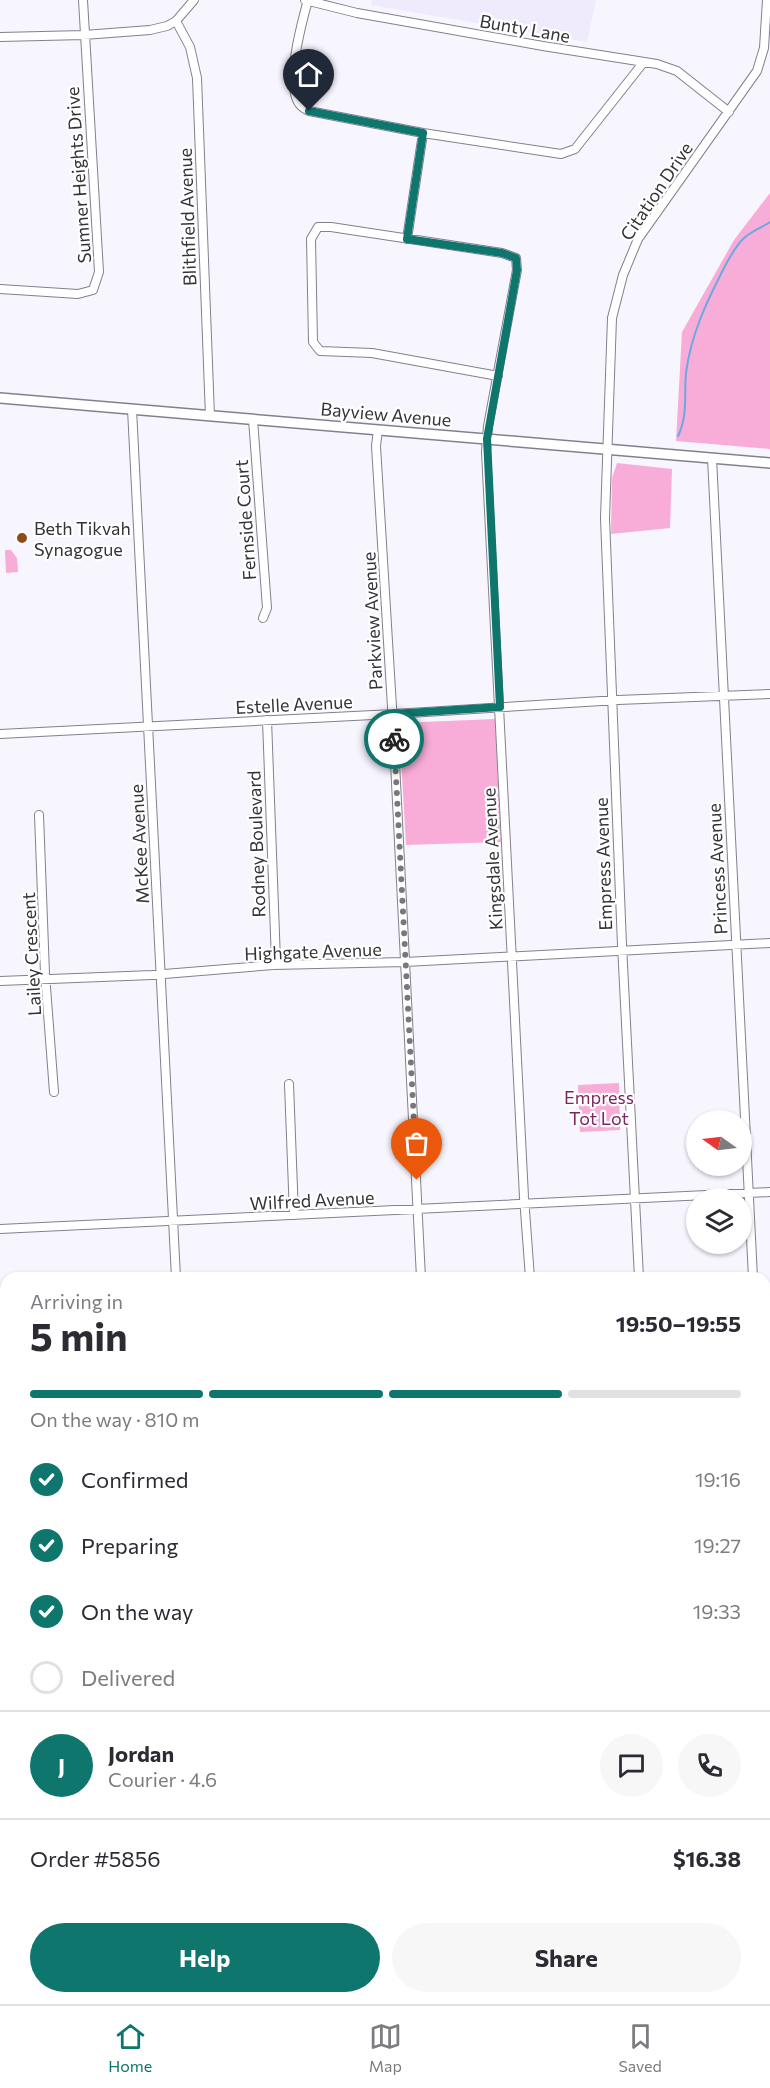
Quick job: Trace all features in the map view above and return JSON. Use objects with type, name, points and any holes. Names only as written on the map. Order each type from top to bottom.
[{"type":"main road","name":"Bayview Avenue","points":[[0,398],[770,463]]},
{"type":"street","name":"Sumner Heights Drive","points":[[0,289],[78,294],[93,290],[99,273],[83,0]]},
{"type":"street","points":[[0,37],[84,35],[150,30],[176,21],[194,0]]},
{"type":"street","points":[[306,0],[294,57],[295,95],[300,106],[309,111],[423,133],[561,154],[575,149],[643,63]]},
{"type":"street","name":"Bunty Lane","points":[[306,0],[357,13],[657,64],[677,71],[729,112]]},
{"type":"street","points":[[756,0],[767,1]]},
{"type":"street","name":"Citation Drive","points":[[606,449],[612,318],[623,275],[638,239],[757,71],[764,48],[767,1]]},
{"type":"street","name":"Blithfield Avenue","points":[[176,21],[190,47],[197,78],[210,416]]},
{"type":"street","points":[[423,133],[407,239],[331,227],[318,227],[311,239],[313,342],[320,351],[372,353],[498,376]]},
{"type":"street","name":"Kingsdale Avenue","points":[[407,239],[502,253],[516,258],[517,270],[487,439],[530,1272]]},
{"type":"street","name":"McKee Avenue","points":[[132,409],[176,1272]]},
{"type":"street","name":"Fernside Court","points":[[253,419],[267,608],[263,618]]},
{"type":"street","name":"Parkview Avenue","points":[[378,430],[376,446],[393,714],[422,1272]]},
{"type":"street","name":"Empress Avenue","points":[[606,449],[605,518],[611,700],[639,1272]]},
{"type":"street","name":"Princess Avenue","points":[[712,458],[748,1188]]},
{"type":"street","name":"Estelle Avenue","points":[[0,734],[393,714],[611,700],[770,694]]},
{"type":"street","name":"Rodney Boulevard","points":[[267,720],[276,961],[273,965]]},
{"type":"street","name":"Lailey Crescent","points":[[39,814],[46,979],[54,1092]]},
{"type":"street","name":"Highgate Avenue","points":[[0,981],[161,975],[273,965],[405,962],[770,944]]},
{"type":"street","points":[[289,1084],[294,1215]]},
{"type":"street","name":"Wilfred Avenue","points":[[752,1193],[770,1192]]},
{"type":"street","name":"Wilfred Avenue","points":[[0,1229],[686,1196]]},
{"type":"street","name":"Princess Avenue","points":[[752,1254],[753,1272]]},
{"type":"shaded area","points":[[372,0],[596,0],[587,42],[371,5]]},
{"type":"green space","points":[[770,193],[770,449],[676,441],[682,332],[734,240]]},
{"type":"green space","points":[[617,463],[672,469],[670,528],[611,534],[612,478]]},
{"type":"green space","points":[[5,550],[11,550],[17,558],[18,572],[6,573]]},
{"type":"green space","points":[[495,719],[501,842],[406,845],[399,723]]},
{"type":"green space","name":"Empress Tot Lot","points":[[619,1083],[620,1130],[580,1132],[578,1085]]},
{"type":"waterway","points":[[678,436],[684,413],[688,359],[706,305],[738,245],[749,234],[770,222]]},
{"type":"way so far","points":[[394,739],[417,1180]]},
{"type":"place","name":"Beth Tikvah Synagogue","points":[[22,538]]},
{"type":"route","points":[[309,111],[423,133],[407,239],[502,253],[516,258],[517,270],[486,452],[500,707],[393,714],[394,739]]}]
